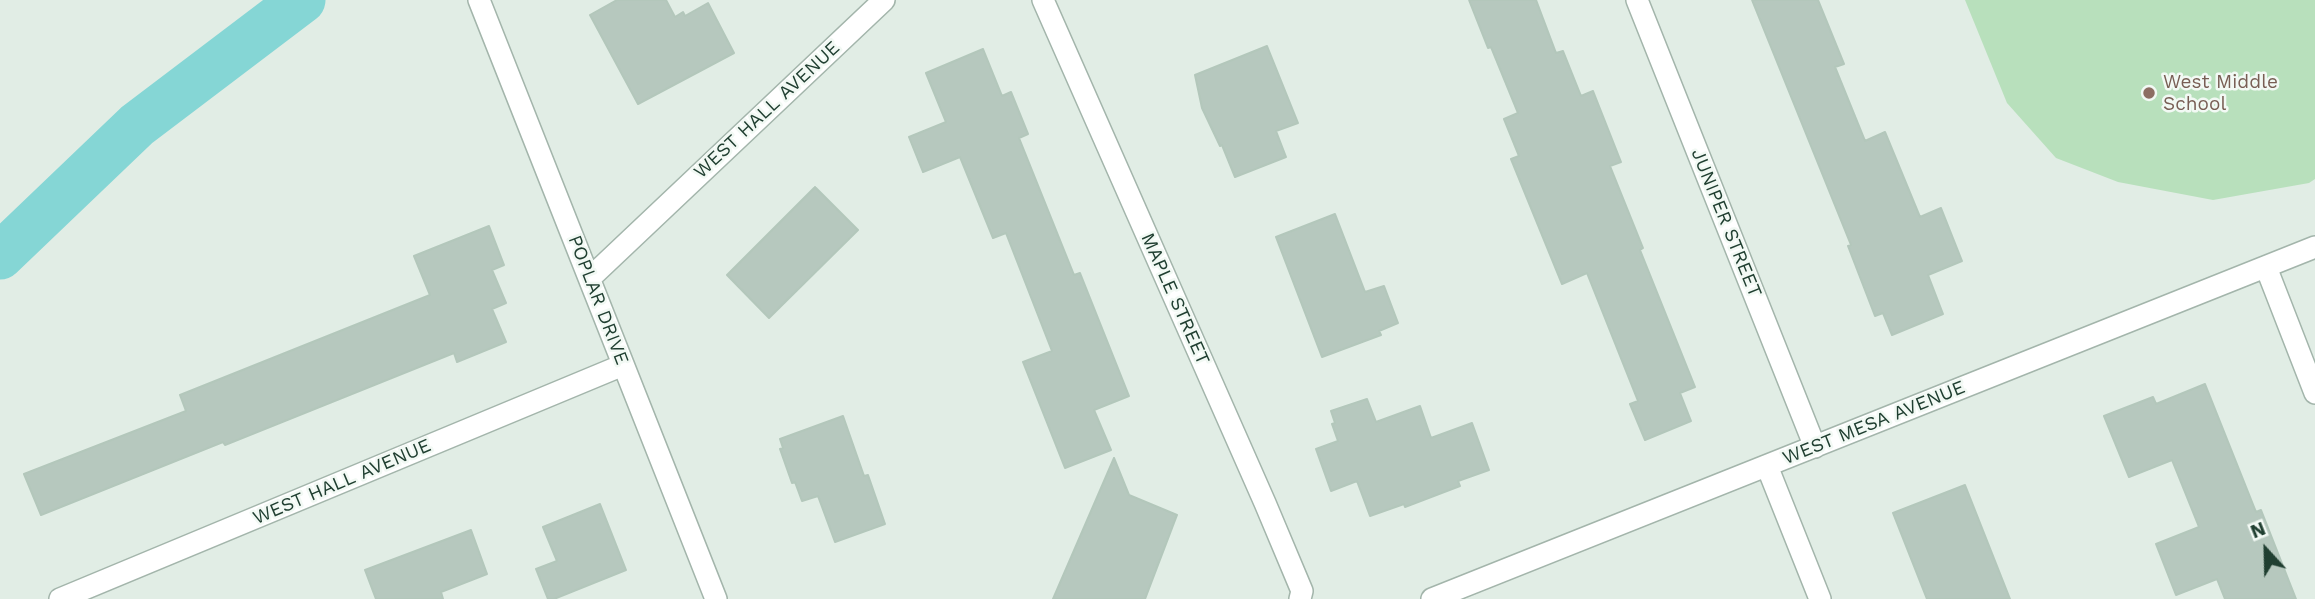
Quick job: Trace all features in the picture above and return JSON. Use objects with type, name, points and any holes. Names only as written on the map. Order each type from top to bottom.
[{"type":"street","name":"POPLAR DRIVE","points":[[480,0],[716,599]]},
{"type":"street","name":"WEST HALL AVENUE","points":[[590,278],[884,0]]},
{"type":"street","name":"MAPLE STREET","points":[[1044,0],[1265,503],[1302,591],[1300,599]]},
{"type":"street","name":"JUNIPER STREET","points":[[1637,0],[1815,447]]},
{"type":"street","name":"WEST MESA AVENUE","points":[[1432,599],[2315,247]]},
{"type":"street","points":[[2266,267],[2315,393]]},
{"type":"street","name":"WEST HALL AVENUE","points":[[61,599],[623,365]]},
{"type":"street","points":[[1767,466],[1820,599]]},
{"type":"green space","name":"West Middle School","points":[[1965,0],[2315,0],[2315,179],[2309,183],[2213,200],[2118,182],[2056,158],[2007,103]]},
{"type":"building","points":[[617,0],[666,0],[675,17],[683,12],[685,16],[708,3],[734,53],[638,104],[590,15]]},
{"type":"building","points":[[1469,0],[1536,0],[1556,53],[1563,51],[1581,96],[1593,91],[1621,162],[1610,166],[1643,248],[1640,250],[1695,387],[1680,393],[1691,421],[1645,440],[1630,404],[1638,401],[1587,273],[1562,284],[1511,159],[1519,156],[1504,119],[1518,113]]},
{"type":"building","points":[[1752,0],[1818,0],[1844,64],[1835,67],[1865,141],[1885,132],[1920,217],[1941,208],[1962,261],[1928,275],[1943,314],[1892,335],[1883,313],[1875,316],[1848,246],[1851,245]]},
{"type":"building","points":[[1267,46],[1298,123],[1276,131],[1286,157],[1235,177],[1202,108],[1195,75]]},
{"type":"building","points":[[983,49],[1002,96],[1011,92],[1028,134],[1019,138],[1074,275],[1080,273],[1129,396],[1094,410],[1111,450],[1065,468],[1023,362],[1052,351],[1006,233],[993,238],[960,157],[923,172],[909,137],[946,122],[926,73]]},
{"type":"building","points":[[815,187],[858,230],[769,318],[727,275]]},
{"type":"building","points":[[1335,214],[1365,292],[1384,286],[1398,323],[1379,331],[1381,335],[1322,357],[1276,237]]},
{"type":"building","points":[[489,226],[504,265],[492,270],[506,303],[492,309],[506,342],[457,362],[454,353],[41,515],[24,474],[186,411],[180,395],[430,295],[414,256]]},
{"type":"building","points":[[2205,384],[2256,512],[2261,510],[2296,599],[2225,599],[2217,579],[2176,595],[2156,544],[2199,527],[2172,460],[2129,477],[2104,416],[2153,397],[2156,404]]},
{"type":"building","points":[[1367,399],[1376,422],[1420,406],[1431,438],[1472,423],[1489,470],[1458,481],[1460,486],[1405,507],[1404,504],[1370,516],[1357,481],[1331,491],[1316,449],[1338,441],[1331,411]]},
{"type":"building","points":[[843,416],[864,476],[868,475],[885,524],[835,542],[818,496],[802,501],[795,482],[792,483],[780,449],[783,448],[780,439]]},
{"type":"building","points":[[1114,458],[1129,495],[1177,515],[1145,599],[1053,599]]},
{"type":"building","points":[[1965,485],[2010,599],[1927,599],[1893,513]]},
{"type":"building","points":[[600,504],[626,570],[548,599],[536,569],[557,561],[543,527]]},
{"type":"building","points":[[471,530],[487,574],[441,592],[443,599],[376,599],[365,570]]},
{"type":"waterway","points":[[0,256],[137,125],[302,0]]},
{"type":"place","name":"West Middle School","points":[[2149,93]]}]
